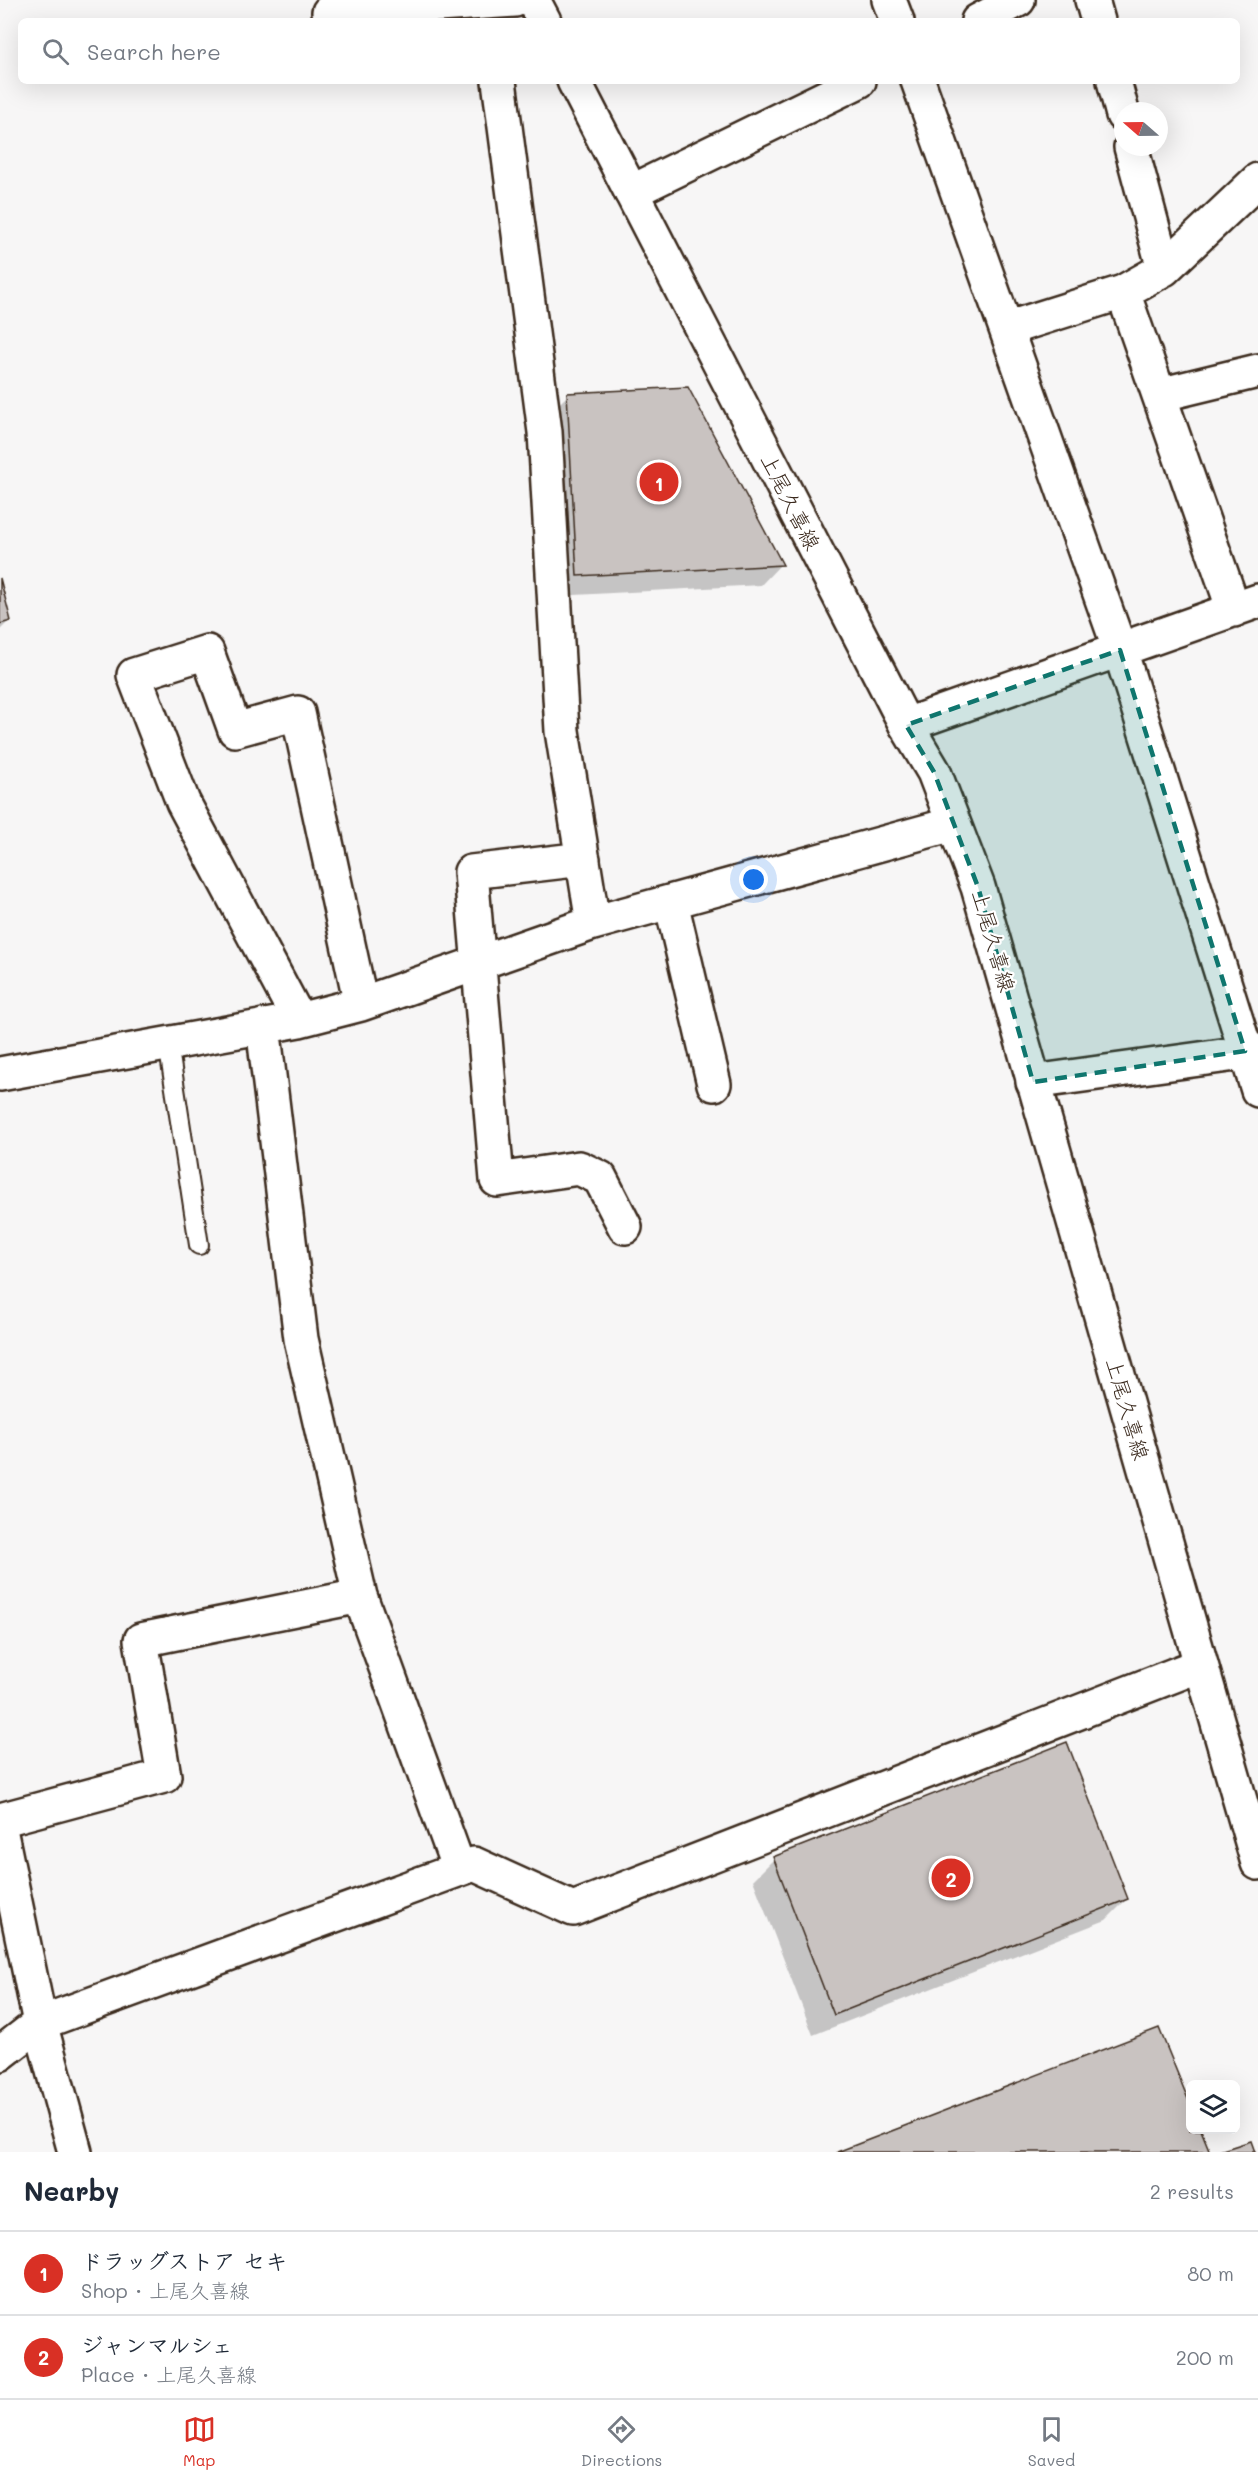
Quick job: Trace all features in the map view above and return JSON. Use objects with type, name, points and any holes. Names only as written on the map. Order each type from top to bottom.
[{"type":"street","points":[[533,0],[542,18]]},
{"type":"street","points":[[890,0],[896,18]]},
{"type":"street","points":[[984,18],[1018,0]]},
{"type":"street","points":[[1092,0],[1097,18]]},
{"type":"street","points":[[329,12],[498,8]]},
{"type":"street","points":[[499,84],[545,432],[562,731],[593,923]]},
{"type":"street","name":"上尾久喜線","points":[[576,84],[906,725],[934,772],[978,887],[1258,1863]]},
{"type":"street","points":[[631,192],[853,84]]},
{"type":"street","points":[[919,84],[1120,650],[1252,1051],[1258,1090]]},
{"type":"street","points":[[1115,84],[1120,102]]},
{"type":"street","points":[[1133,156],[1164,269]]},
{"type":"street","points":[[1006,329],[1123,292],[1164,269],[1256,188]]},
{"type":"street","points":[[906,725],[1246,605],[1159,395],[1123,292]]},
{"type":"street","points":[[1159,395],[1258,371]]},
{"type":"street","points":[[299,1020],[183,802],[134,675],[207,652],[235,730],[298,713],[361,1004]]},
{"type":"street","points":[[0,1074],[299,1020],[361,1004],[593,923],[953,824]]},
{"type":"street","points":[[583,859],[471,872],[497,1180],[579,1168],[600,1178],[625,1227]]},
{"type":"street","points":[[671,902],[714,1084]]},
{"type":"street","points":[[263,1026],[301,1339],[360,1596],[459,1869]]},
{"type":"street","points":[[1033,1082],[1252,1051]]},
{"type":"street","points":[[0,1820],[164,1776],[141,1640],[360,1596]]},
{"type":"street","points":[[0,2028],[474,1864],[573,1909],[1200,1665]]},
{"type":"street","points":[[0,1829],[38,2013],[75,2152]]},
{"type":"street","points":[[0,2055],[38,2013]]},
{"type":"lane","points":[[168,1043],[199,1245]]},
{"type":"highlighted area","points":[[1120,650],[1245,1051],[1033,1082],[978,887],[934,772],[906,725]]},
{"type":"building","points":[[688,387],[783,565],[577,576],[567,393]]},
{"type":"building","points":[[0,578],[11,621],[0,624]]},
{"type":"building","points":[[1067,1742],[1128,1899],[834,2015],[773,1857]]},
{"type":"building","points":[[1159,2028],[1186,2094],[1186,2134],[1203,2134],[1210,2152],[837,2152]]},
{"type":"building","points":[[1251,2141],[1255,2152],[1216,2152]]},
{"type":"place","name":"ドラッグストア セキ","points":[[659,482]]},
{"type":"place","name":"ジャンマルシェ","points":[[951,1878]]}]
